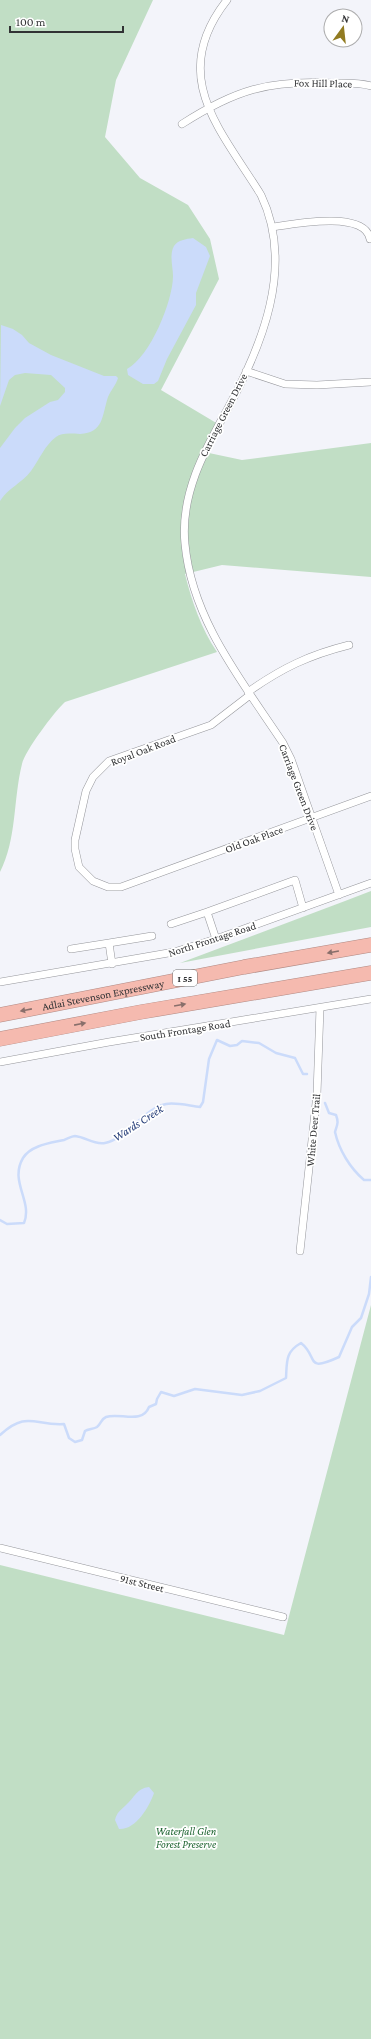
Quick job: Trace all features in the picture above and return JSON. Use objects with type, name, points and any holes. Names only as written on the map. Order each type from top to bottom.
[{"type":"highway","name":"Adlai Stevenson Expressway","points":[[0,1015],[244,967],[371,945]]},
{"type":"highway","name":"I 55","points":[[0,1039],[141,1012],[371,973]]},
{"type":"street","name":"Carriage Green Drive","points":[[226,0],[214,19],[202,54],[201,84],[208,108],[216,125],[261,195],[273,227],[276,258],[270,306],[246,371],[207,444],[198,465],[188,497],[185,544],[200,608],[214,637],[249,693],[283,742],[291,759],[312,817],[338,895]]},
{"type":"street","name":"Fox Hill Place","points":[[182,124],[208,108],[246,91],[288,82],[371,86]]},
{"type":"street","points":[[273,227],[307,222],[338,222],[363,229],[367,232],[370,239]]},
{"type":"street","points":[[246,371],[285,384],[317,385],[371,382]]},
{"type":"street","name":"Royal Oak Road","points":[[137,882],[121,887],[108,887],[93,881],[79,867],[75,849],[75,840],[89,782],[97,771],[109,761],[210,725],[270,676],[292,664],[322,652],[349,645]]},
{"type":"street","name":"Old Oak Place","points":[[137,882],[371,796]]},
{"type":"street","points":[[171,924],[295,880],[303,908]]},
{"type":"street","name":"North Frontage Road","points":[[0,982],[18,977],[112,964],[174,952],[216,939],[371,883]]},
{"type":"street","points":[[207,912],[216,939]]},
{"type":"street","points":[[71,949],[152,936]]},
{"type":"street","points":[[109,943],[112,964]]},
{"type":"street","name":"South Frontage Road","points":[[0,1062],[116,1041],[371,999]]},
{"type":"street","name":"White Deer Trail","points":[[300,1251],[317,1094],[320,1008]]},
{"type":"street","name":"91st Street","points":[[0,1548],[283,1617]]},
{"type":"green space","points":[[0,0],[153,0],[116,80],[105,137],[140,178],[188,205],[210,239],[219,279],[161,390],[223,427],[209,453],[242,460],[371,443],[371,577],[222,565],[185,574],[191,595],[206,634],[217,652],[65,702],[40,732],[24,758],[19,778],[12,833],[0,872]]},
{"type":"green space","points":[[371,891],[371,927],[180,963],[345,901]]},
{"type":"green space","name":"Waterfall Glen Forest Preserve","points":[[371,1305],[371,2039],[0,2039],[0,1565],[284,1635]]},
{"type":"water","points":[[193,238],[206,247],[210,256],[196,293],[196,305],[167,359],[158,381],[154,384],[143,384],[128,375],[127,369],[136,363],[144,353],[152,341],[165,313],[172,287],[173,276],[171,257],[174,246],[180,241]]},
{"type":"water","points":[[1,325],[13,329],[22,335],[29,343],[51,355],[104,376],[116,376],[118,378],[108,397],[101,422],[98,427],[88,433],[58,435],[45,448],[34,467],[27,475],[3,496],[0,501],[0,448],[15,428],[25,418],[50,402],[58,400],[65,392],[65,388],[51,375],[25,373],[15,375],[9,380],[0,406]]},
{"type":"water","points":[[149,1787],[154,1793],[149,1805],[141,1817],[131,1826],[119,1829],[115,1820],[118,1813],[141,1789]]},
{"type":"waterway","name":"Wards Creek","points":[[0,1220],[7,1224],[24,1223],[26,1207],[20,1183],[19,1167],[23,1158],[36,1147],[75,1136],[97,1143],[105,1143],[121,1136],[150,1111],[158,1107],[174,1103],[200,1107],[203,1102],[209,1059],[217,1040],[230,1046],[237,1045],[242,1041],[259,1043],[276,1053],[295,1058],[303,1074],[307,1074]]},
{"type":"waterway","name":"Wards Creek","points":[[325,1103],[329,1113],[336,1115],[338,1122],[335,1132],[339,1145],[346,1158],[354,1170],[364,1180],[371,1180]]},
{"type":"waterway","points":[[0,1435],[9,1427],[24,1421],[64,1424],[69,1438],[75,1442],[82,1440],[85,1431],[97,1427],[106,1417],[136,1417],[141,1415],[146,1412],[149,1407],[156,1404],[161,1392],[174,1396],[195,1389],[242,1395],[260,1391],[286,1378],[289,1354],[301,1343],[316,1363],[321,1364],[339,1357],[352,1327],[361,1318],[369,1294],[371,1277]]}]
